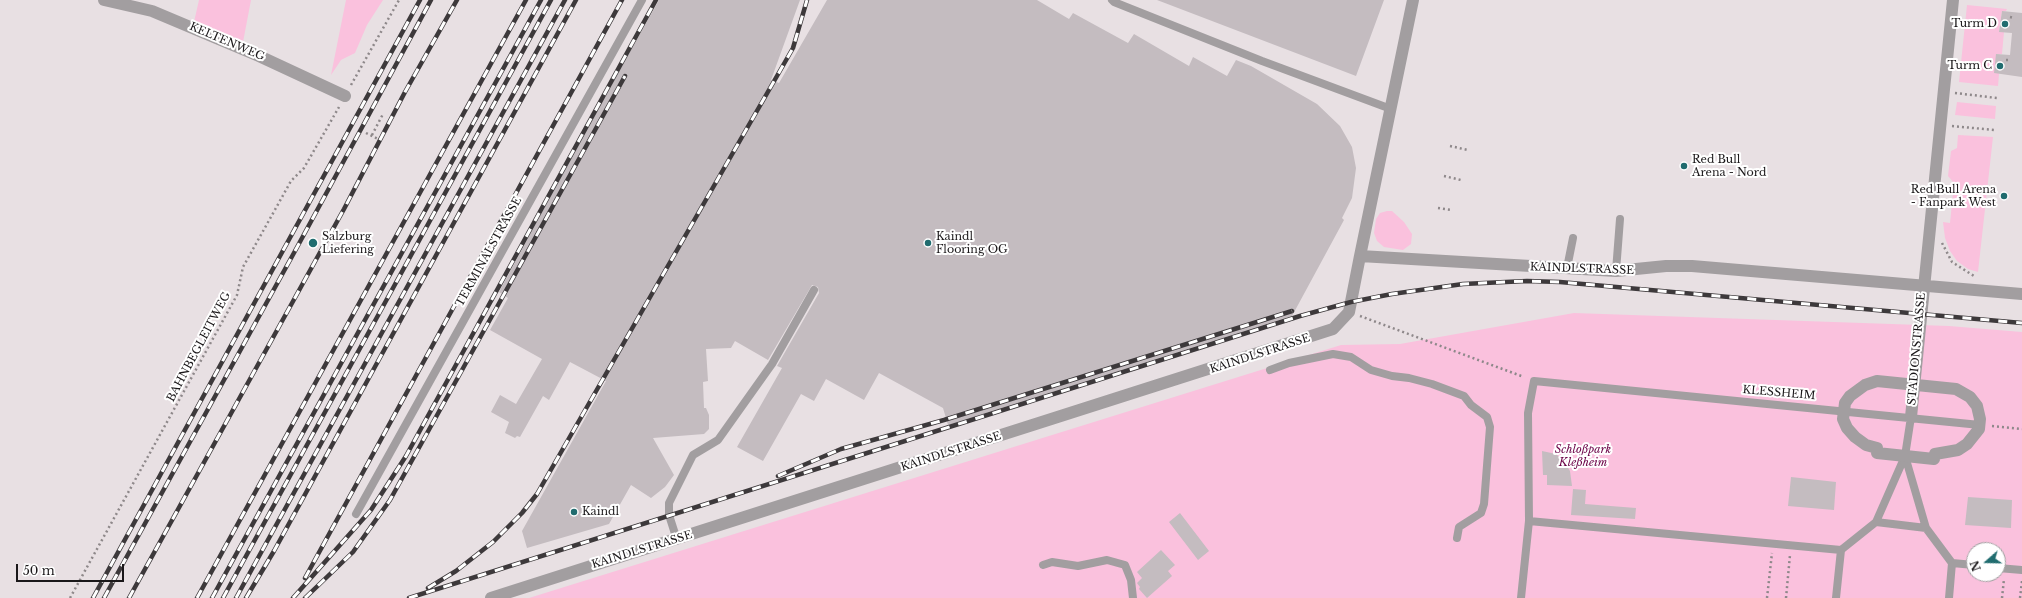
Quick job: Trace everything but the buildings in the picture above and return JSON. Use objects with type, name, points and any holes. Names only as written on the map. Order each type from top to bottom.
[{"type":"street","name":"KELTENWEG","points":[[104,0],[152,11],[259,56],[345,96]]},
{"type":"street","points":[[1349,312],[1413,0]]},
{"type":"street","points":[[1923,285],[1952,0]]},
{"type":"street","name":"KAINDLSTRASSE","points":[[1360,256],[1522,267],[1616,271],[1632,271],[1666,266],[1692,266],[1923,285]]},
{"type":"street","name":"STADIONSTRASSE","points":[[1911,417],[1923,285],[2022,294]]},
{"type":"street","name":"KAINDLSTRASSE","points":[[491,598],[1311,338],[1332,329],[1349,312]]},
{"type":"street","points":[[1877,380],[1915,383],[1956,389],[1970,397],[1977,406],[1980,425],[1974,436],[1958,450],[1935,454],[1934,459],[1877,453],[1878,448],[1866,445],[1855,437],[1847,428],[1843,419],[1845,403],[1850,396],[1865,385],[1877,380]]},
{"type":"lane","name":"TERMINALSTRASSE","points":[[356,514],[642,0]]},
{"type":"lane","points":[[1112,0],[1262,61],[1391,109]]},
{"type":"lane","points":[[1616,271],[1620,219]]},
{"type":"lane","points":[[1567,268],[1573,238]]},
{"type":"lane","points":[[677,540],[669,515],[669,503],[692,455],[718,440],[772,364],[814,290]]},
{"type":"lane","points":[[1270,370],[1296,361],[1333,354],[1351,357],[1371,370],[1432,384],[1464,396],[1471,405],[1487,417],[1490,427],[1484,504],[1481,513],[1460,527],[1457,538]]},
{"type":"lane","points":[[1521,598],[1529,521],[1528,413],[1534,381]]},
{"type":"lane","name":"KLESSHEIM","points":[[1534,381],[1844,410],[1980,425]]},
{"type":"lane","points":[[1836,598],[1841,550],[1876,522],[1905,456],[1911,417]]},
{"type":"lane","points":[[1905,456],[1926,528],[1952,563],[1949,598]]},
{"type":"lane","points":[[1529,521],[1792,544],[1841,550]]},
{"type":"lane","points":[[1876,522],[1926,528]]},
{"type":"lane","points":[[1043,565],[1052,562],[1078,566],[1107,560],[1125,565],[1131,580],[1133,598]]},
{"type":"lane","points":[[1952,563],[1966,564]]},
{"type":"lane","points":[[2006,568],[2022,570]]},
{"type":"path","name":"BAHNBEGLEITWEG","points":[[70,598],[237,294],[243,267],[291,181],[304,168],[399,0]]},
{"type":"path","points":[[1954,100],[1955,85]]},
{"type":"path","points":[[1955,93],[1997,98]]},
{"type":"path","points":[[372,135],[384,114]]},
{"type":"path","points":[[1950,134],[1952,120]]},
{"type":"path","points":[[1951,126],[1994,130]]},
{"type":"path","points":[[366,133],[378,139]]},
{"type":"path","points":[[1450,146],[1468,150]]},
{"type":"path","points":[[1444,176],[1460,180]]},
{"type":"path","points":[[1438,208],[1452,210]]},
{"type":"path","points":[[1941,237],[1946,253],[1952,262],[1961,269],[1978,277]]},
{"type":"path","points":[[1349,312],[1534,381]]},
{"type":"path","points":[[1980,425],[2022,429]]},
{"type":"path","points":[[1767,598],[1773,543]]},
{"type":"path","points":[[1786,598],[1792,544]]},
{"type":"path","points":[[2020,598],[2022,579]]},
{"type":"path","points":[[2002,582],[2002,598]]},
{"type":"green space","points":[[199,0],[251,0],[243,42],[194,22]]},
{"type":"green space","points":[[346,0],[383,0],[367,25],[355,53],[341,60],[331,75]]},
{"type":"green space","points":[[1967,5],[2007,9],[2006,11],[2002,11],[1999,31],[2004,32],[2002,54],[1996,54],[1999,74],[1998,86],[1959,82]]},
{"type":"green space","points":[[1957,102],[1996,106],[1995,119],[1955,115]]},
{"type":"green space","points":[[1958,135],[1993,137],[1978,272],[1968,269],[1957,261],[1950,251],[1945,238],[1943,222],[1950,223],[1954,183],[1948,176],[1951,151],[1957,148]]},
{"type":"green space","points":[[1392,211],[1404,222],[1412,234],[1411,244],[1403,250],[1384,247],[1377,241],[1374,233],[1376,219],[1380,213]]},
{"type":"green space","name":"Schloßpark Kleßheim","points":[[1574,313],[1949,326],[2022,332],[2022,598],[529,598],[1341,345],[1400,344]]},
{"type":"railway","points":[[93,598],[420,0]]},
{"type":"railway","points":[[104,598],[431,0]]},
{"type":"railway","points":[[129,598],[344,209],[405,92],[457,0]]},
{"type":"railway","points":[[197,598],[526,0]]},
{"type":"railway","points":[[212,598],[541,0]]},
{"type":"railway","points":[[223,598],[551,0]]},
{"type":"railway","points":[[236,598],[565,0]]},
{"type":"railway","points":[[246,598],[274,551],[576,0]]},
{"type":"railway","points":[[305,578],[622,0]]},
{"type":"railway","points":[[293,598],[371,510],[406,456],[656,0]]},
{"type":"railway","points":[[428,588],[456,571],[493,542],[522,513],[537,494],[793,48],[807,0]]},
{"type":"railway","points":[[305,598],[353,552],[390,500],[625,76]]},
{"type":"railway","points":[[409,598],[1300,316],[1351,302],[1392,294],[1463,284],[1527,281],[1560,282],[2022,323]]},
{"type":"railway","points":[[778,476],[841,449],[944,420],[1292,311]]},
{"type":"place","name":"Turm D","points":[[2005,24]]},
{"type":"place","name":"Turm C","points":[[2000,66]]},
{"type":"place","name":"Red Bull Arena - Nord","points":[[1684,166]]},
{"type":"place","name":"Red Bull Arena - Fanpark West","points":[[2004,196]]},
{"type":"place","name":"Salzburg Liefering","points":[[313,243]]},
{"type":"place","name":"Kaindl Flooring OG","points":[[928,243]]},
{"type":"place","name":"Kaindl","points":[[574,512]]}]
